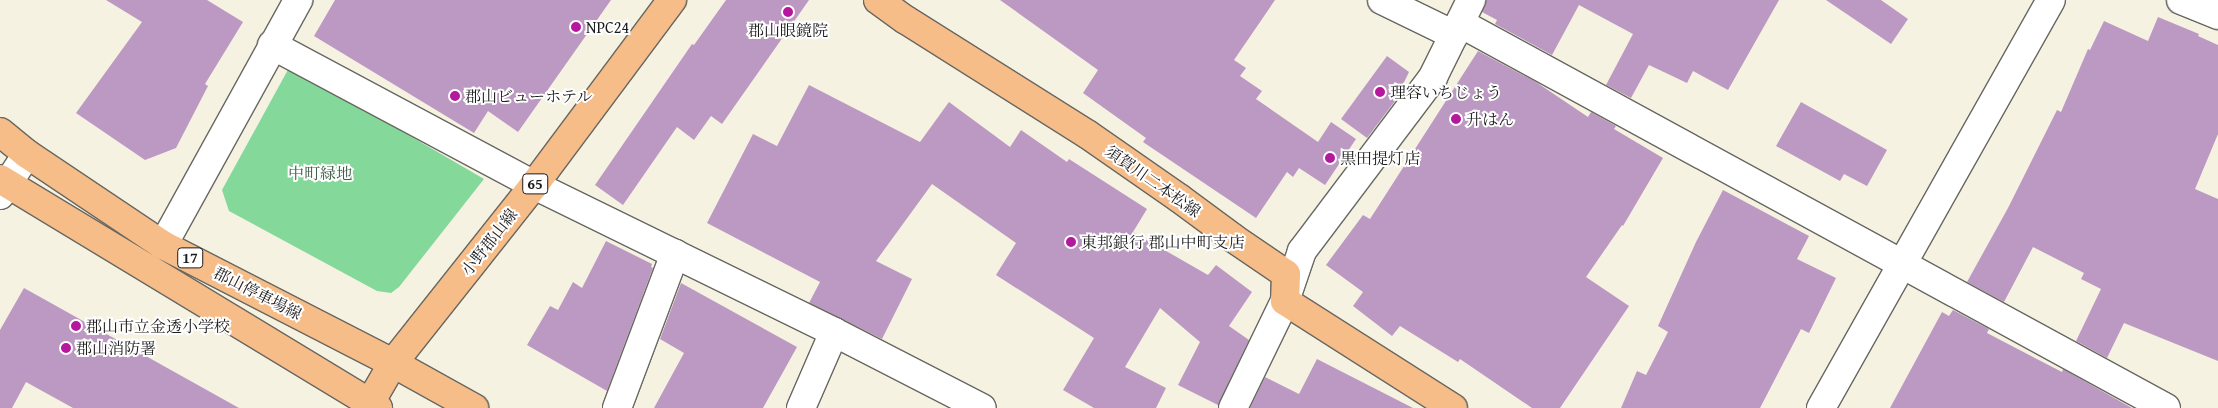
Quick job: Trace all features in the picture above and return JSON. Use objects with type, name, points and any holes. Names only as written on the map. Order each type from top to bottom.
[{"type":"main road","name":"小野郡山線","points":[[372,406],[393,363],[534,185],[672,0]]},
{"type":"main road","name":"須賀川二本松線","points":[[878,0],[1087,134],[1286,274],[1285,301]]},
{"type":"main road","name":"郡山停車場線","points":[[0,132],[27,154],[163,244],[393,363],[474,408]]},
{"type":"main road","name":"郡山停車場線","points":[[2,186],[372,406]]},
{"type":"main road","points":[[1285,301],[1453,408]]},
{"type":"street","points":[[163,244],[298,0]]},
{"type":"street","points":[[1382,0],[1462,19],[1902,264],[2166,408]]},
{"type":"street","points":[[1821,408],[2051,0]]},
{"type":"street","points":[[2180,0],[2218,15]]},
{"type":"street","points":[[1233,408],[1285,301],[1302,251],[1433,77],[1462,19]]},
{"type":"street","points":[[272,45],[534,185],[834,332],[982,408]]},
{"type":"street","points":[[2,186],[27,154]]},
{"type":"street","points":[[617,408],[676,254]]},
{"type":"street","points":[[801,408],[834,332]]},
{"type":"green space","name":"中町緑地","points":[[290,66],[484,179],[399,287],[391,293],[377,291],[229,211],[222,190]]},
{"type":"building","points":[[106,0],[207,0],[243,22],[205,84],[208,86],[176,148],[145,160],[76,113],[142,22]]},
{"type":"building","name":"郡山ビューホテル","points":[[335,0],[611,0],[518,132],[488,111],[474,133],[314,36]]},
{"type":"building","points":[[726,0],[809,0],[722,124],[711,116],[694,140],[677,127],[623,205],[595,185],[692,44],[694,45]]},
{"type":"building","points":[[1000,0],[1275,0],[1234,60],[1246,68],[1240,76],[1262,91],[1256,99],[1318,142],[1331,122],[1356,139],[1325,185],[1299,168],[1293,177],[1287,172],[1256,218],[1143,142],[1146,138],[1083,93],[1098,70]]},
{"type":"building","points":[[1486,0],[1779,0],[1728,90],[1693,71],[1687,83],[1649,65],[1631,98],[1606,85],[1633,34],[1579,5],[1552,55],[1495,24],[1497,20],[1482,12]]},
{"type":"building","points":[[1826,0],[1881,0],[1908,19],[1891,44]]},
{"type":"building","points":[[2158,17],[2199,34],[2198,36],[2218,45],[2218,134],[2195,189],[2218,199],[2218,361],[2124,323],[2107,358],[2076,341],[2101,289],[2081,279],[2084,273],[2033,247],[2004,302],[1967,282],[2008,208],[2057,110],[2061,112],[2088,49],[2090,50],[2104,21],[2148,41]]},
{"type":"building","points":[[1478,51],[1536,82],[1588,117],[1591,112],[1616,126],[1614,129],[1663,158],[1623,226],[1586,277],[1629,306],[1560,408],[1532,408],[1460,359],[1458,362],[1400,326],[1392,336],[1353,306],[1363,292],[1326,265],[1363,215],[1370,219]]},
{"type":"building","points":[[1387,56],[1409,72],[1395,101],[1367,138],[1341,119]]},
{"type":"building","points":[[809,85],[920,142],[949,102],[1010,147],[1021,130],[1067,162],[1069,159],[1147,209],[1133,232],[1208,275],[1216,265],[1252,292],[1229,326],[1249,340],[1218,405],[1178,385],[1200,342],[1160,308],[1125,367],[1166,388],[1156,408],[1094,408],[1063,390],[1094,338],[996,275],[1016,243],[932,184],[876,261],[912,279],[882,339],[809,303],[820,282],[707,223],[753,134],[777,146]]},
{"type":"building","points":[[1801,102],[1887,150],[1867,186],[1844,174],[1840,181],[1776,146]]},
{"type":"building","points":[[1723,190],[1809,236],[1797,259],[1836,278],[1809,333],[1801,329],[1760,408],[1621,408],[1637,371],[1646,375],[1668,332],[1658,326],[1696,242]]},
{"type":"building","points":[[606,241],[652,264],[651,267],[653,268],[607,391],[527,345],[550,306],[558,310],[573,282],[582,288]]},
{"type":"building","points":[[681,283],[797,347],[763,408],[654,408],[684,353],[660,339]]},
{"type":"building","name":"郡山消防署","points":[[24,288],[239,408],[73,408],[26,382],[12,408],[0,408],[0,330]]},
{"type":"building","points":[[1953,310],[1989,329],[1987,333],[2062,372],[2063,369],[2132,408],[1890,408],[1942,312],[1949,316]]},
{"type":"building","points":[[1317,359],[1413,408],[1250,408],[1265,377],[1299,394]]},
{"type":"place","name":"郡山眼鏡院","points":[[788,12]]},
{"type":"place","name":"NPC24","points":[[576,27]]},
{"type":"place","name":"理容いちじょう","points":[[1380,92]]},
{"type":"place","name":"郡山ビューホテル","points":[[455,96]]},
{"type":"place","name":"升はん","points":[[1456,119]]},
{"type":"place","name":"黒田提灯店","points":[[1330,158]]},
{"type":"place","name":"東邦銀行 郡山中町支店","points":[[1071,242]]},
{"type":"place","name":"郡山市立金透小学校","points":[[76,326]]},
{"type":"place","name":"郡山消防署","points":[[66,348]]}]
